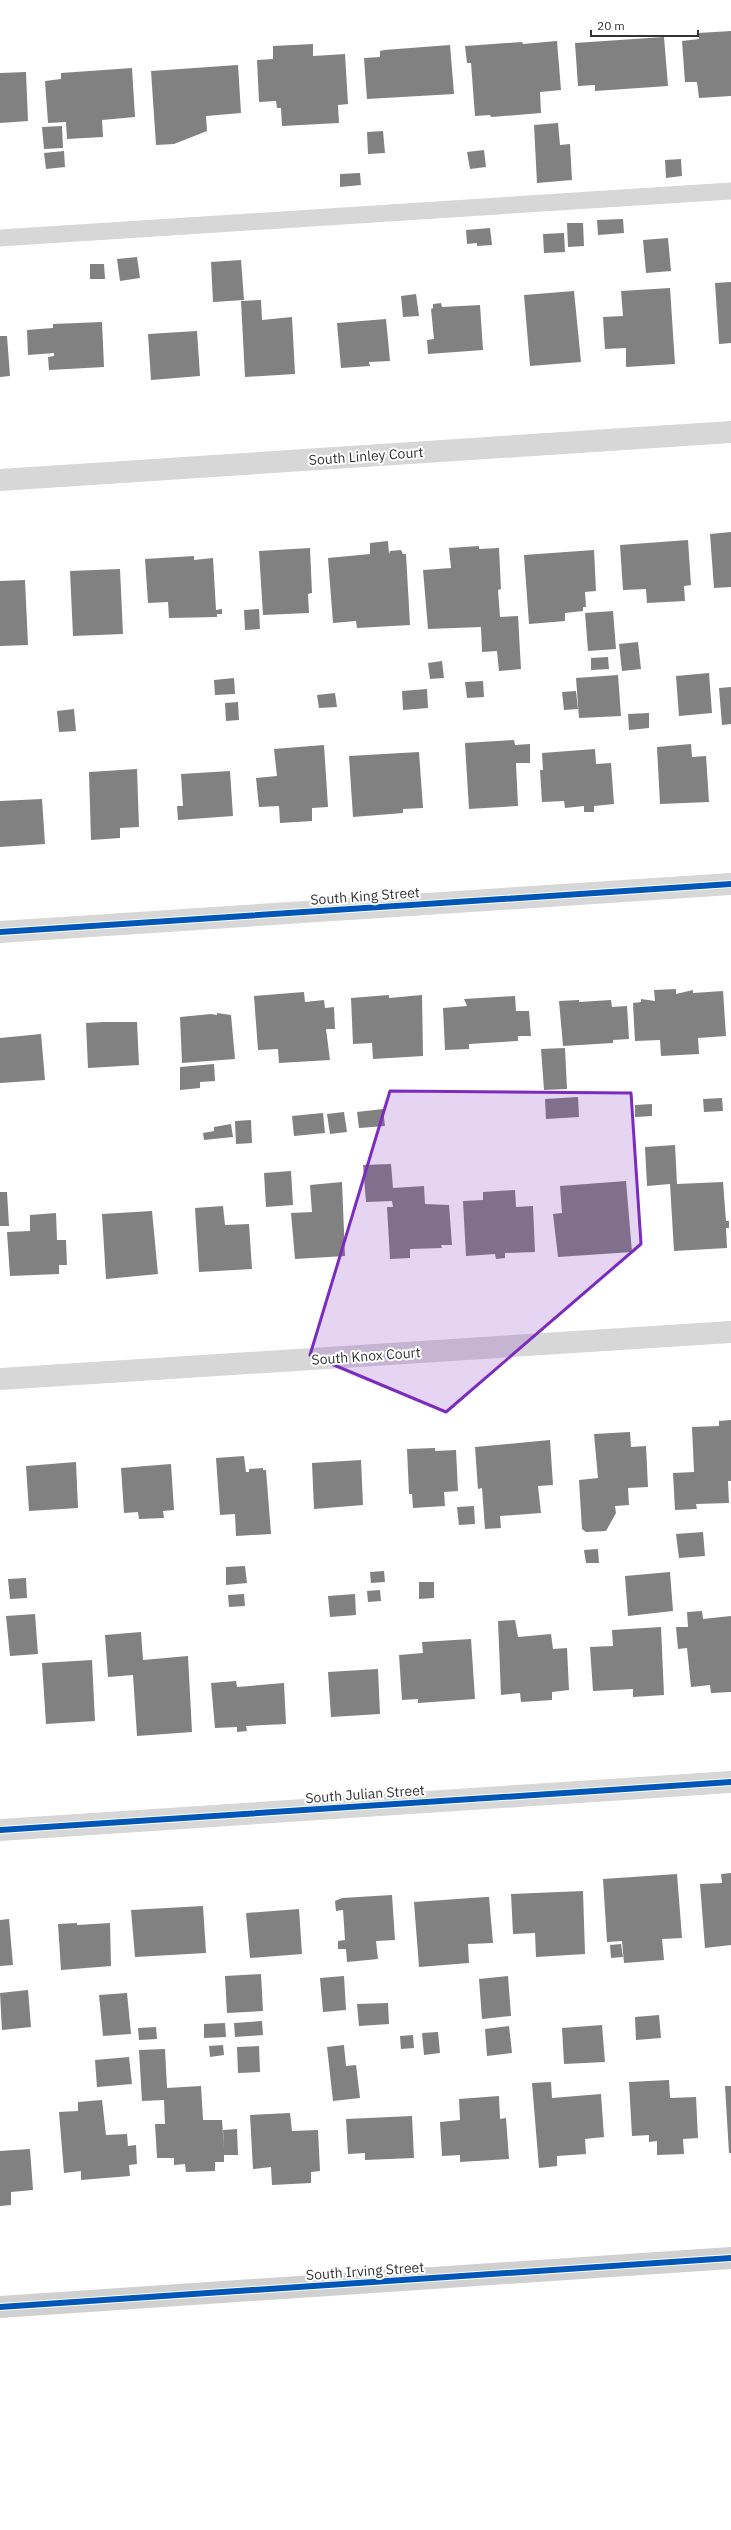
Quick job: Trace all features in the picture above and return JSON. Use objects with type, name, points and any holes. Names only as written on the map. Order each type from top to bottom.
[{"type":"street","name":"South Linley Court","points":[[0,480],[731,432]]},
{"type":"street","name":"South King Street","points":[[0,932],[731,884]]},
{"type":"street","name":"South Knox Court","points":[[0,1379],[731,1332]]},
{"type":"street","name":"South Julian Street","points":[[0,1830],[731,1782]]},
{"type":"street","name":"South Irving Street","points":[[0,2308],[731,2258]]},
{"type":"lane","points":[[0,238],[731,191]]},
{"type":"highlighted area","points":[[390,1091],[631,1093],[641,1244],[446,1412],[310,1355]]},
{"type":"building","points":[[731,31],[731,96],[699,98],[697,82],[685,82],[682,41],[699,39],[698,33]]},
{"type":"building","points":[[664,37],[668,86],[595,91],[595,85],[578,86],[575,43]]},
{"type":"building","points":[[557,41],[561,90],[540,92],[541,113],[491,117],[490,115],[475,116],[471,63],[467,63],[465,46]]},
{"type":"building","points":[[313,44],[313,56],[345,54],[348,104],[338,105],[339,123],[282,126],[281,108],[277,108],[276,101],[259,102],[257,60],[273,59],[273,46]]},
{"type":"building","points":[[450,45],[454,94],[367,99],[364,58],[380,57],[380,51],[384,50]]},
{"type":"building","points":[[238,65],[241,113],[206,116],[207,131],[174,144],[156,145],[151,71]]},
{"type":"building","points":[[132,68],[135,117],[102,120],[103,137],[67,139],[66,122],[48,123],[45,81],[61,79],[61,73]]},
{"type":"building","points":[[26,72],[28,121],[0,123],[0,73]]},
{"type":"building","points":[[558,123],[560,145],[570,144],[572,180],[537,183],[534,125]]},
{"type":"building","points":[[62,126],[63,148],[44,149],[42,127]]},
{"type":"building","points":[[383,131],[385,153],[368,154],[367,132]]},
{"type":"building","points":[[484,150],[486,167],[470,169],[467,152]]},
{"type":"building","points":[[64,151],[65,167],[46,169],[44,153]]},
{"type":"building","points":[[681,159],[682,176],[666,178],[665,160]]},
{"type":"building","points":[[360,173],[361,185],[340,187],[340,174]]},
{"type":"building","points":[[623,219],[624,233],[598,235],[597,220]]},
{"type":"building","points":[[567,223],[583,223],[584,246],[568,247]]},
{"type":"building","points":[[490,228],[492,245],[477,246],[477,243],[467,244],[466,230]]},
{"type":"building","points":[[564,233],[565,252],[544,253],[543,234]]},
{"type":"building","points":[[668,238],[671,271],[646,273],[643,240]]},
{"type":"building","points":[[137,257],[140,278],[120,281],[117,259]]},
{"type":"building","points":[[241,260],[244,300],[213,302],[211,262]]},
{"type":"building","points":[[90,264],[104,264],[105,279],[90,279]]},
{"type":"building","points":[[731,282],[731,343],[719,344],[715,283]]},
{"type":"building","points":[[670,288],[675,364],[626,367],[626,348],[605,349],[603,317],[623,316],[621,291]]},
{"type":"building","points":[[574,291],[581,362],[530,366],[524,295]]},
{"type":"building","points":[[416,294],[419,316],[403,317],[401,296]]},
{"type":"building","points":[[261,300],[262,320],[292,317],[295,374],[245,377],[241,301]]},
{"type":"building","points":[[441,303],[442,307],[480,305],[483,350],[428,354],[427,340],[434,339],[431,309],[433,308],[433,304]]},
{"type":"building","points":[[386,319],[390,361],[369,362],[370,366],[341,368],[337,323]]},
{"type":"building","points":[[102,322],[104,367],[49,370],[48,357],[54,356],[54,353],[28,355],[27,330],[53,328],[53,324]]},
{"type":"building","points":[[197,331],[200,376],[151,380],[148,334]]},
{"type":"building","points":[[0,336],[7,336],[10,376],[0,377]]},
{"type":"building","points":[[731,532],[731,587],[714,588],[710,534]]},
{"type":"building","points":[[688,540],[691,585],[684,586],[685,601],[647,603],[646,589],[623,590],[620,545]]},
{"type":"building","points":[[388,541],[389,554],[390,551],[401,550],[403,554],[406,554],[410,625],[357,628],[356,621],[333,623],[328,558],[370,554],[370,543]]},
{"type":"building","points":[[479,546],[479,549],[499,548],[501,589],[498,590],[500,617],[518,616],[521,669],[499,671],[497,651],[482,652],[481,627],[428,629],[423,570],[451,568],[449,548]]},
{"type":"building","points":[[310,548],[312,593],[308,594],[309,613],[263,615],[259,551]]},
{"type":"building","points":[[594,550],[596,591],[585,592],[586,607],[583,607],[583,611],[565,613],[565,621],[529,624],[524,555]]},
{"type":"building","points":[[194,556],[194,560],[213,558],[216,610],[222,609],[222,614],[217,614],[217,617],[169,618],[168,602],[148,603],[145,559]]},
{"type":"building","points":[[120,569],[123,634],[73,636],[70,571]]},
{"type":"building","points":[[25,580],[28,645],[0,646],[0,581]]},
{"type":"building","points":[[259,609],[260,629],[245,630],[244,610]]},
{"type":"building","points":[[613,611],[616,649],[588,651],[585,613]]},
{"type":"building","points":[[638,642],[641,669],[622,671],[619,644]]},
{"type":"building","points":[[608,657],[609,669],[591,670],[591,658]]},
{"type":"building","points":[[442,661],[444,678],[430,679],[428,663]]},
{"type":"building","points":[[709,673],[712,713],[679,716],[676,676]]},
{"type":"building","points":[[618,675],[621,716],[579,718],[576,678]]},
{"type":"building","points":[[234,678],[235,694],[215,695],[214,680]]},
{"type":"building","points":[[483,681],[484,697],[467,698],[465,682]]},
{"type":"building","points":[[731,687],[731,724],[722,725],[719,688]]},
{"type":"building","points":[[427,689],[428,708],[403,710],[402,691]]},
{"type":"building","points":[[576,691],[578,709],[564,710],[562,692]]},
{"type":"building","points":[[335,693],[337,707],[319,708],[317,695]]},
{"type":"building","points":[[238,702],[239,720],[226,721],[225,703]]},
{"type":"building","points":[[74,709],[76,731],[59,732],[57,711]]},
{"type":"building","points":[[649,713],[649,728],[629,730],[628,714]]},
{"type":"building","points":[[514,740],[515,745],[530,744],[530,763],[516,763],[518,806],[469,809],[465,743]]},
{"type":"building","points":[[691,744],[692,757],[706,756],[709,802],[660,804],[657,747]]},
{"type":"building","points":[[324,745],[328,807],[312,808],[312,821],[280,823],[279,806],[259,807],[256,778],[277,776],[274,749]]},
{"type":"building","points":[[595,749],[596,764],[611,763],[614,804],[594,806],[594,812],[584,812],[584,806],[565,808],[564,801],[542,802],[540,770],[543,770],[542,753]]},
{"type":"building","points":[[419,752],[423,808],[403,809],[403,813],[353,817],[349,756]]},
{"type":"building","points":[[137,769],[139,827],[120,828],[120,838],[91,840],[89,772]]},
{"type":"building","points":[[230,771],[233,816],[178,820],[177,806],[183,806],[181,774]]},
{"type":"building","points":[[42,799],[45,844],[0,847],[0,801]]},
{"type":"building","points":[[676,989],[676,994],[693,990],[693,993],[723,991],[726,1036],[698,1038],[699,1054],[661,1056],[660,1040],[635,1041],[633,1003],[641,1002],[641,999],[655,1001],[654,990]]},
{"type":"building","points":[[304,992],[305,1002],[324,1000],[325,1008],[334,1007],[335,1029],[326,1029],[330,1060],[279,1063],[278,1049],[258,1050],[254,996]]},
{"type":"building","points":[[389,995],[389,998],[422,995],[423,1056],[373,1059],[372,1043],[353,1044],[351,998]]},
{"type":"building","points":[[515,996],[516,1011],[529,1011],[531,1036],[518,1036],[518,1041],[469,1044],[469,1049],[445,1050],[443,1008],[467,1006],[464,999]]},
{"type":"building","points":[[579,1000],[579,1002],[611,1000],[612,1007],[627,1006],[629,1039],[613,1040],[613,1043],[563,1046],[559,1001]]},
{"type":"building","points":[[217,1013],[231,1015],[235,1059],[182,1063],[180,1017],[211,1014],[217,1015]]},
{"type":"building","points":[[137,1022],[139,1065],[88,1068],[86,1023]]},
{"type":"building","points":[[41,1034],[45,1080],[0,1083],[0,1038]]},
{"type":"building","points":[[565,1048],[567,1089],[544,1090],[541,1049]]},
{"type":"building","points":[[214,1064],[215,1081],[200,1082],[200,1088],[180,1090],[180,1067]]},
{"type":"building","points":[[578,1097],[579,1117],[546,1119],[545,1099]]},
{"type":"building","points":[[722,1098],[723,1111],[704,1112],[703,1099]]},
{"type":"building","points":[[652,1104],[652,1116],[635,1117],[635,1105]]},
{"type":"building","points":[[383,1109],[385,1126],[359,1128],[357,1112]]},
{"type":"building","points":[[344,1112],[347,1132],[330,1134],[327,1114]]},
{"type":"building","points":[[323,1113],[325,1133],[294,1136],[292,1116]]},
{"type":"building","points":[[251,1120],[252,1143],[236,1144],[235,1121]]},
{"type":"building","points":[[231,1124],[233,1137],[204,1140],[203,1133],[214,1131],[214,1127]]},
{"type":"building","points":[[675,1145],[677,1184],[723,1182],[726,1221],[729,1221],[729,1228],[726,1228],[727,1248],[674,1251],[670,1184],[647,1186],[645,1147]]},
{"type":"building","points":[[391,1164],[393,1188],[424,1186],[425,1204],[449,1205],[452,1245],[441,1245],[442,1248],[410,1249],[410,1258],[390,1259],[387,1207],[393,1207],[392,1201],[366,1202],[363,1165]]},
{"type":"building","points":[[291,1171],[293,1205],[266,1207],[264,1173]]},
{"type":"building","points":[[626,1181],[632,1252],[558,1257],[553,1214],[562,1213],[560,1186]]},
{"type":"building","points":[[342,1182],[345,1256],[295,1259],[291,1213],[312,1212],[310,1185]]},
{"type":"building","points":[[515,1190],[516,1207],[533,1206],[535,1252],[505,1253],[505,1258],[496,1259],[495,1254],[466,1256],[463,1201],[483,1200],[483,1192]]},
{"type":"building","points":[[0,1192],[7,1192],[9,1226],[0,1226]]},
{"type":"building","points":[[223,1206],[225,1225],[249,1224],[252,1269],[199,1272],[195,1208]]},
{"type":"building","points":[[152,1211],[158,1274],[106,1279],[102,1214]]},
{"type":"building","points":[[56,1213],[57,1240],[66,1240],[67,1265],[59,1265],[59,1274],[10,1276],[7,1232],[30,1231],[30,1215]]},
{"type":"building","points":[[731,1420],[731,1481],[728,1481],[729,1503],[696,1504],[697,1509],[675,1510],[673,1473],[694,1472],[692,1427],[719,1426],[719,1421]]},
{"type":"building","points":[[630,1432],[631,1447],[646,1446],[648,1487],[628,1488],[629,1505],[615,1506],[616,1513],[606,1531],[586,1532],[582,1529],[579,1480],[598,1478],[594,1434]]},
{"type":"building","points":[[550,1440],[553,1485],[538,1486],[541,1513],[500,1516],[501,1528],[485,1529],[482,1488],[478,1489],[475,1447]]},
{"type":"building","points":[[435,1448],[435,1451],[456,1450],[458,1491],[444,1492],[445,1506],[413,1508],[412,1494],[409,1494],[407,1449]]},
{"type":"building","points":[[244,1456],[246,1472],[249,1472],[249,1469],[263,1468],[263,1470],[266,1470],[271,1534],[236,1536],[235,1514],[220,1515],[216,1458]]},
{"type":"building","points":[[361,1460],[363,1505],[314,1509],[312,1463]]},
{"type":"building","points":[[76,1462],[78,1508],[29,1511],[26,1466]]},
{"type":"building","points":[[171,1464],[174,1510],[163,1511],[164,1518],[139,1519],[138,1512],[124,1513],[121,1468]]},
{"type":"building","points":[[474,1506],[475,1524],[459,1525],[457,1507]]},
{"type":"building","points":[[703,1532],[705,1556],[679,1558],[676,1534]]},
{"type":"building","points":[[598,1549],[599,1563],[586,1563],[584,1550]]},
{"type":"building","points":[[245,1566],[247,1583],[226,1585],[226,1567]]},
{"type":"building","points":[[384,1571],[385,1582],[371,1583],[370,1572]]},
{"type":"building","points":[[670,1572],[673,1611],[628,1616],[625,1576]]},
{"type":"building","points":[[26,1578],[27,1598],[10,1599],[8,1579]]},
{"type":"building","points":[[419,1582],[434,1582],[434,1598],[419,1599]]},
{"type":"building","points":[[380,1590],[381,1601],[368,1602],[367,1591]]},
{"type":"building","points":[[244,1594],[245,1606],[229,1607],[228,1595]]},
{"type":"building","points":[[355,1594],[356,1615],[330,1617],[328,1596]]},
{"type":"building","points":[[702,1611],[703,1619],[731,1616],[731,1692],[711,1693],[710,1685],[691,1687],[687,1648],[678,1649],[676,1627],[688,1627],[687,1612]]},
{"type":"building","points":[[35,1614],[38,1654],[10,1656],[6,1616]]},
{"type":"building","points":[[515,1620],[518,1637],[551,1634],[553,1649],[567,1648],[569,1690],[552,1692],[552,1700],[521,1702],[520,1693],[501,1695],[498,1621]]},
{"type":"building","points":[[661,1627],[664,1695],[633,1697],[633,1689],[593,1691],[590,1647],[613,1646],[612,1630]]},
{"type":"building","points":[[141,1632],[143,1660],[188,1656],[192,1732],[137,1736],[133,1675],[108,1677],[105,1635]]},
{"type":"building","points":[[471,1639],[475,1699],[418,1703],[418,1699],[402,1700],[399,1655],[423,1653],[422,1642]]},
{"type":"building","points":[[92,1660],[95,1721],[46,1724],[42,1663]]},
{"type":"building","points":[[378,1669],[380,1714],[331,1717],[328,1672]]},
{"type":"building","points":[[236,1681],[237,1687],[284,1683],[286,1724],[246,1726],[247,1731],[237,1732],[237,1727],[215,1728],[211,1683]]},
{"type":"building","points":[[731,1873],[731,1945],[705,1948],[700,1884],[722,1883],[721,1874]]},
{"type":"building","points":[[677,1874],[682,1938],[662,1939],[664,1960],[624,1963],[622,1941],[607,1942],[603,1879]]},
{"type":"building","points":[[583,1891],[585,1954],[536,1957],[535,1933],[513,1934],[511,1894]]},
{"type":"building","points":[[392,1895],[395,1940],[376,1941],[378,1959],[347,1962],[346,1949],[338,1949],[338,1941],[345,1940],[343,1910],[336,1911],[335,1901],[342,1898]]},
{"type":"building","points":[[489,1897],[493,1943],[468,1944],[469,1963],[419,1967],[414,1902]]},
{"type":"building","points":[[203,1906],[206,1953],[135,1957],[131,1910]]},
{"type":"building","points":[[299,1909],[302,1954],[250,1958],[246,1913]]},
{"type":"building","points":[[9,1919],[13,1965],[0,1966],[0,1920]]},
{"type":"building","points":[[77,1923],[77,1925],[110,1923],[111,1966],[61,1970],[58,1924]]},
{"type":"building","points":[[621,1944],[623,1957],[611,1958],[610,1945]]},
{"type":"building","points":[[261,1974],[263,2011],[227,2013],[225,1976]]},
{"type":"building","points":[[344,1976],[346,2010],[323,2012],[320,1978]]},
{"type":"building","points":[[508,1976],[511,2016],[482,2019],[479,1979]]},
{"type":"building","points":[[28,1990],[31,2027],[2,2030],[0,1993]]},
{"type":"building","points":[[127,1993],[131,2034],[103,2036],[99,1995]]},
{"type":"building","points":[[388,2003],[389,2024],[359,2026],[357,2004]]},
{"type":"building","points":[[659,2015],[661,2038],[636,2040],[635,2017]]},
{"type":"building","points":[[262,2021],[263,2035],[235,2037],[234,2023]]},
{"type":"building","points":[[225,2023],[226,2037],[204,2038],[204,2024]]},
{"type":"building","points":[[602,2025],[605,2062],[564,2064],[562,2028]]},
{"type":"building","points":[[509,2026],[512,2053],[487,2056],[485,2029]]},
{"type":"building","points":[[156,2027],[157,2039],[139,2040],[138,2028]]},
{"type":"building","points":[[438,2032],[440,2053],[424,2055],[422,2033]]},
{"type":"building","points":[[413,2035],[414,2048],[401,2049],[400,2036]]},
{"type":"building","points":[[223,2045],[224,2055],[210,2057],[209,2046]]},
{"type":"building","points":[[344,2045],[346,2066],[356,2065],[360,2098],[333,2101],[327,2047]]},
{"type":"building","points":[[259,2046],[260,2072],[238,2073],[237,2047]]},
{"type":"building","points":[[165,2049],[167,2088],[201,2086],[203,2120],[222,2120],[224,2149],[223,2130],[237,2129],[238,2155],[224,2155],[224,2162],[215,2162],[215,2171],[186,2172],[185,2164],[174,2165],[174,2158],[157,2158],[155,2124],[165,2124],[164,2100],[142,2101],[139,2050]]},
{"type":"building","points":[[129,2057],[132,2084],[97,2087],[95,2060]]},
{"type":"building","points":[[669,2080],[670,2098],[696,2097],[698,2138],[683,2139],[684,2154],[657,2155],[657,2141],[649,2142],[649,2135],[632,2136],[629,2082]]},
{"type":"building","points":[[551,2082],[552,2098],[601,2094],[604,2137],[585,2139],[586,2154],[557,2156],[557,2166],[539,2168],[532,2083]]},
{"type":"building","points":[[725,2086],[731,2086],[731,2153],[729,2153]]},
{"type":"building","points":[[499,2096],[500,2119],[506,2118],[509,2159],[460,2162],[460,2155],[442,2156],[440,2122],[460,2120],[459,2099]]},
{"type":"building","points":[[102,2100],[106,2135],[127,2134],[128,2146],[136,2145],[137,2164],[129,2165],[130,2176],[81,2180],[81,2171],[64,2173],[59,2112],[78,2111],[78,2102]]},
{"type":"building","points":[[290,2113],[292,2131],[318,2130],[320,2171],[311,2172],[311,2183],[272,2185],[271,2167],[253,2169],[250,2115]]},
{"type":"building","points":[[412,2116],[414,2158],[365,2160],[365,2153],[348,2154],[346,2119]]},
{"type":"building","points":[[30,2149],[33,2190],[11,2192],[11,2205],[0,2206],[0,2151]]},
{"type":"cycle path","points":[[0,932],[731,884]]},
{"type":"cycle path","points":[[0,1830],[731,1782]]},
{"type":"cycle path","points":[[0,2307],[731,2258]]}]
